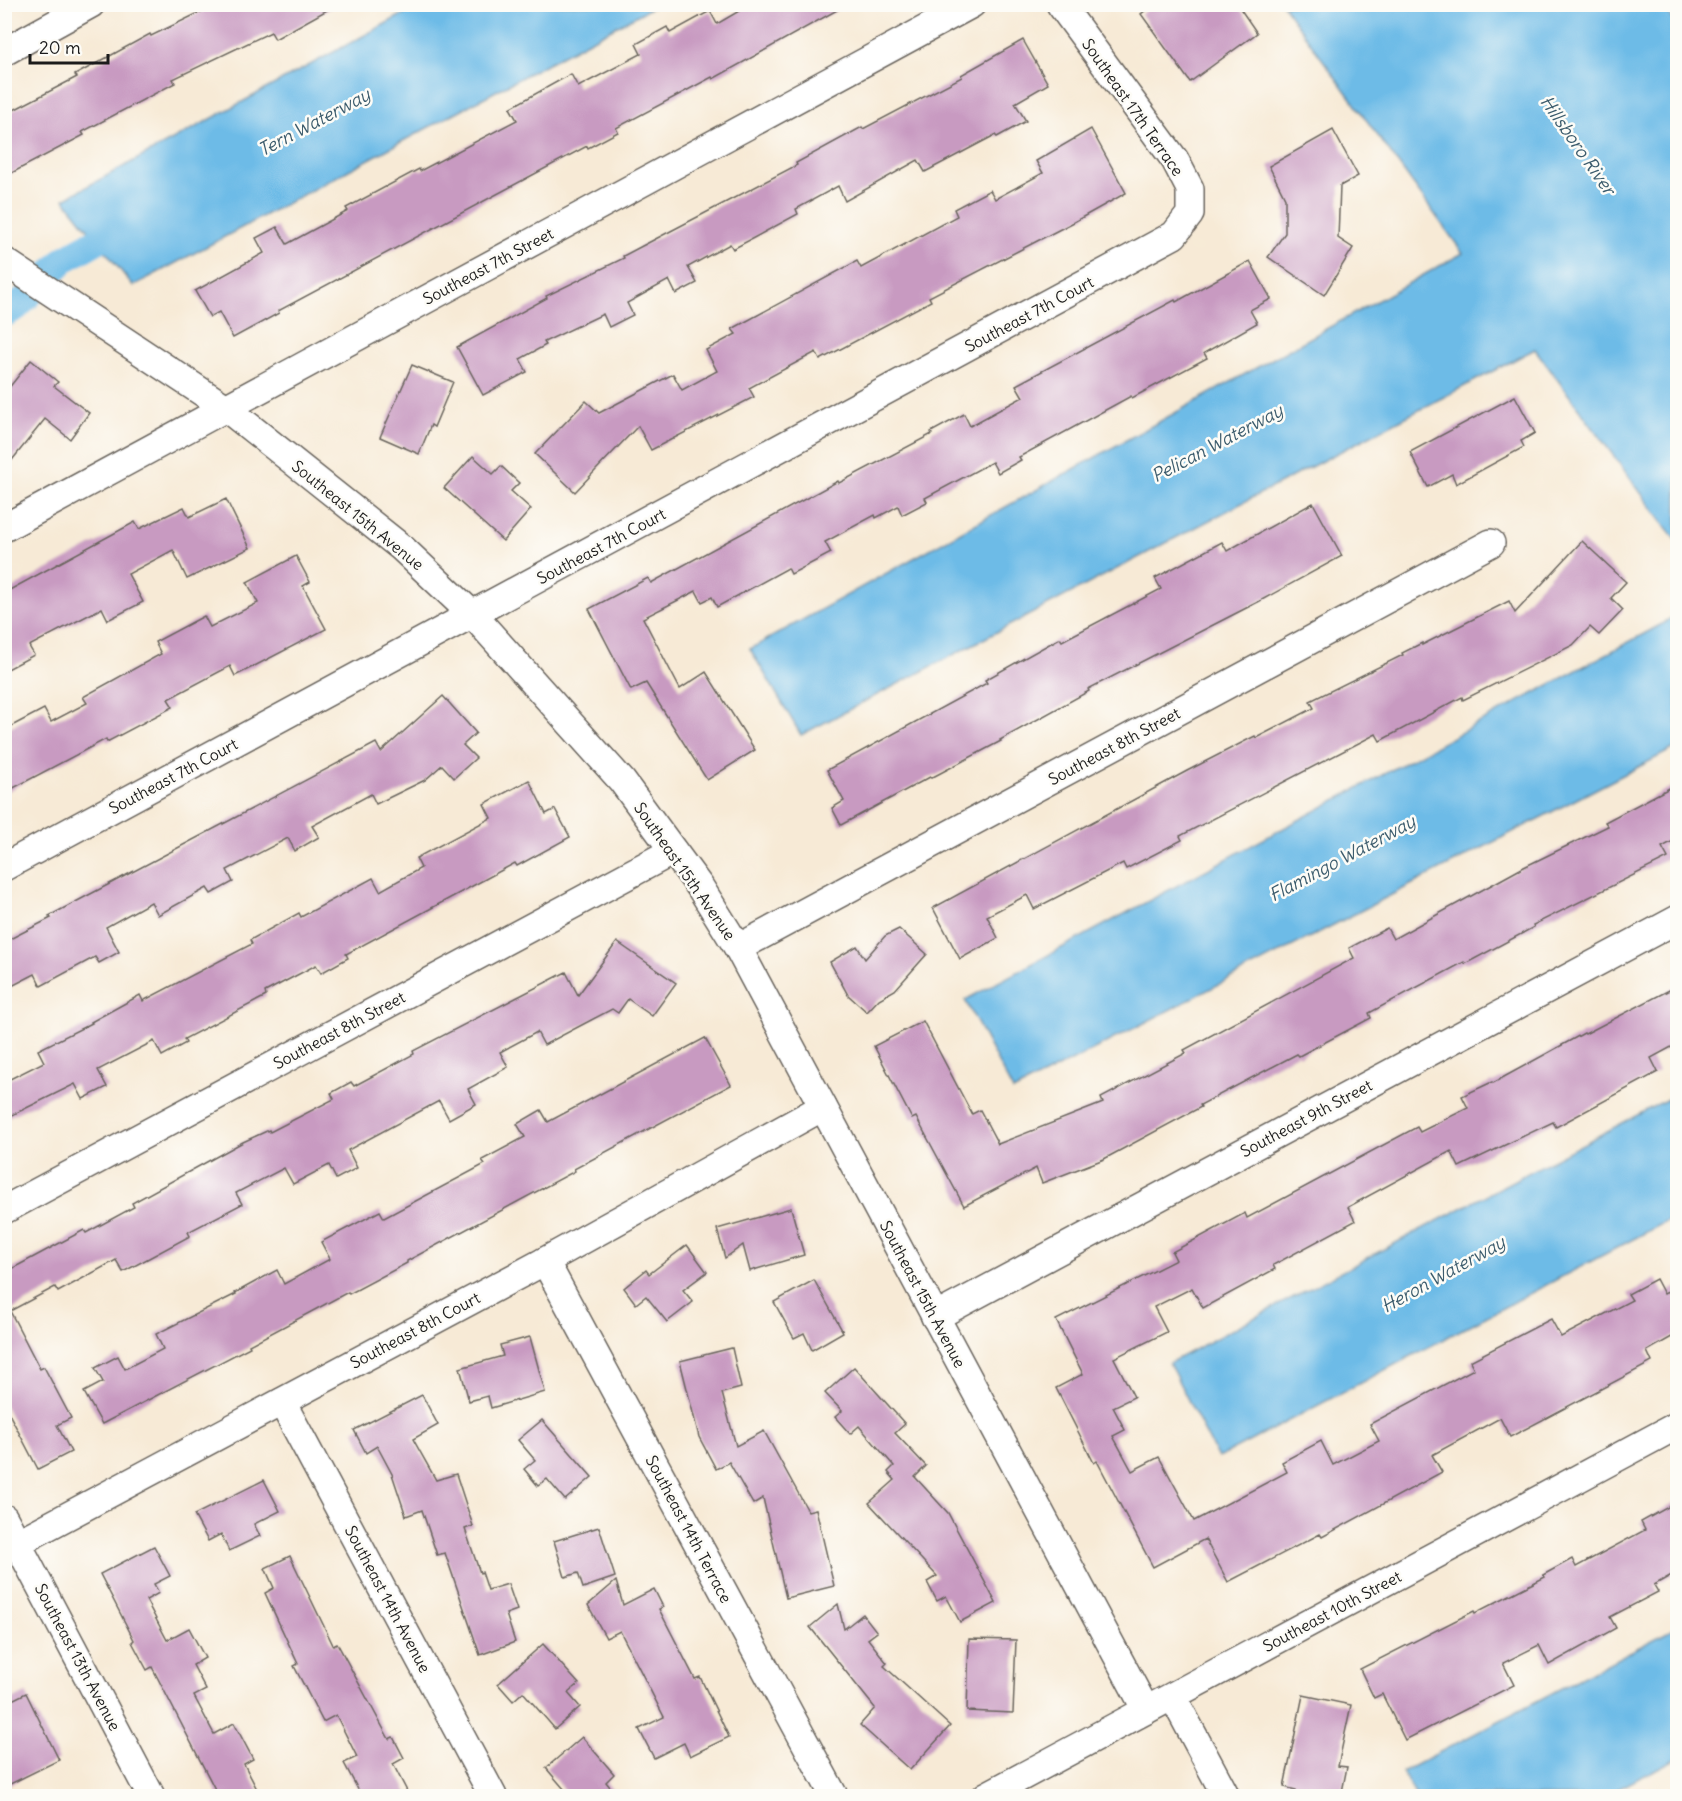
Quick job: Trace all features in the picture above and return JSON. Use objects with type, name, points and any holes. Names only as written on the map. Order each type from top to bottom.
[{"type":"street","points":[[4,52],[91,4]]},
{"type":"street","name":"Southeast 7th Street","points":[[4,528],[972,4]]},
{"type":"street","name":"Southeast 17th Terrace","points":[[1060,4],[1175,160],[1190,189],[1190,214]]},
{"type":"street","name":"Southeast 7th Court","points":[[4,867],[1174,235],[1190,214]]},
{"type":"street","name":"Southeast 15th Avenue","points":[[9,264],[226,408],[402,548],[473,615],[622,780],[700,887],[738,948],[1146,1710]]},
{"type":"street","name":"Southeast 8th Street","points":[[738,948],[1491,543]]},
{"type":"street","name":"Southeast 8th Street","points":[[4,1210],[673,850]]},
{"type":"street","name":"Southeast 9th Street","points":[[935,1317],[1677,919]]},
{"type":"street","name":"Southeast 8th Court","points":[[11,1546],[545,1261],[824,1107]]},
{"type":"street","name":"Southeast 14th Terrace","points":[[545,1261],[834,1797]]},
{"type":"street","name":"Southeast 14th Avenue","points":[[282,1402],[493,1797]]},
{"type":"street","name":"Southeast 10th Street","points":[[986,1797],[1677,1425]]},
{"type":"street","name":"Southeast 13th Avenue","points":[[4,1518],[11,1546],[151,1797]]},
{"type":"street","points":[[1173,1697],[1227,1797]]},
{"type":"water","name":"Tern Waterway","points":[[420,5],[656,5],[133,286],[64,199]]},
{"type":"water","points":[[1283,5],[1662,5],[1678,27],[1677,542],[1535,349],[801,735],[750,649],[1463,253]]},
{"type":"water","name":"Flamingo Waterway","points":[[1677,616],[1677,747],[1013,1091],[965,1000]]},
{"type":"water","name":"Heron Waterway","points":[[1677,1094],[1677,1216],[1218,1458],[1169,1363]]},
{"type":"water","points":[[1677,1627],[1677,1758],[1605,1796],[1416,1796],[1402,1772]]},
{"type":"building","points":[[217,4],[338,4],[275,39],[271,32],[173,79],[175,83],[82,132],[84,135],[4,177],[4,115],[77,77],[75,75],[150,34],[151,36]]},
{"type":"building","points":[[751,4],[848,4],[713,79],[712,77],[616,128],[618,132],[588,148],[587,146],[278,311],[279,313],[233,338],[219,312],[210,317],[195,291],[264,253],[256,238],[277,227],[287,244],[348,211],[346,208],[517,120],[510,108],[571,74],[578,87],[641,54],[636,44],[667,27],[670,33],[710,11],[717,24]]},
{"type":"building","points":[[1154,4],[1237,4],[1257,33],[1190,82],[1141,14]]},
{"type":"building","points":[[1023,40],[1048,84],[1015,103],[1026,121],[925,172],[918,160],[845,201],[838,186],[796,209],[798,214],[733,249],[730,244],[688,267],[697,283],[676,294],[669,280],[627,303],[633,315],[609,327],[603,314],[544,342],[546,345],[520,359],[527,372],[483,395],[457,347],[547,298],[546,296],[624,258],[623,256],[797,165],[796,163],[862,127],[863,129],[962,77],[961,75]]},
{"type":"building","points":[[1091,129],[1126,193],[929,297],[931,301],[820,360],[816,352],[749,388],[754,397],[651,450],[638,426],[575,492],[535,454],[586,401],[599,413],[673,374],[682,390],[717,371],[706,350],[736,334],[732,329],[857,261],[861,268],[957,216],[954,209],[990,190],[995,199],[1043,173],[1036,161]]},
{"type":"building","points":[[1333,130],[1358,176],[1340,186],[1338,238],[1353,248],[1324,295],[1268,257],[1285,233],[1285,198],[1269,166]]},
{"type":"building","points":[[1250,261],[1271,299],[1250,310],[1257,323],[1204,353],[1207,358],[1019,457],[1021,460],[998,473],[992,462],[925,498],[927,502],[902,515],[898,506],[876,518],[875,515],[825,542],[831,553],[791,574],[788,568],[717,607],[712,597],[702,602],[696,591],[643,618],[680,689],[706,672],[755,750],[707,780],[646,683],[631,690],[589,609],[648,578],[651,583],[838,481],[839,483],[932,434],[931,432],[964,414],[970,426],[1023,397],[1016,385]]},
{"type":"building","points":[[31,360],[58,382],[54,386],[89,413],[70,439],[45,419],[4,470],[4,394]]},
{"type":"building","points":[[412,365],[453,382],[434,427],[431,425],[419,454],[380,437]]},
{"type":"building","points":[[1515,396],[1535,433],[1521,441],[1524,447],[1456,484],[1452,474],[1428,487],[1410,452]]},
{"type":"building","points":[[473,456],[493,474],[501,466],[519,483],[511,491],[531,509],[503,541],[444,488]]},
{"type":"building","points":[[226,499],[250,548],[187,579],[173,550],[128,574],[143,602],[108,620],[102,608],[29,646],[34,655],[4,671],[4,593],[135,522],[139,529],[184,507],[189,517]]},
{"type":"building","points":[[1313,503],[1342,556],[1088,689],[1089,691],[1001,741],[841,825],[832,808],[844,801],[827,770],[987,683],[985,680],[1060,638],[1062,641],[1161,589],[1155,578],[1222,542],[1227,551]]},
{"type":"building","points":[[1582,541],[1626,582],[1611,598],[1623,610],[1599,635],[1590,627],[1573,645],[1463,700],[1462,697],[1380,741],[1376,734],[1180,836],[1182,840],[1126,869],[1123,863],[1034,909],[1027,895],[987,916],[998,938],[960,959],[933,908],[1187,771],[1314,708],[1310,701],[1403,655],[1402,653],[1509,601],[1515,613]]},
{"type":"building","points":[[296,556],[310,582],[303,586],[326,629],[235,676],[230,666],[168,699],[173,707],[107,742],[106,739],[4,793],[4,730],[44,709],[51,722],[87,703],[83,697],[161,654],[155,642],[204,616],[210,627],[258,603],[247,582]]},
{"type":"building","points":[[443,696],[476,733],[463,745],[476,758],[454,778],[442,765],[425,780],[376,804],[371,794],[312,826],[319,837],[295,851],[288,838],[227,870],[233,882],[211,894],[207,888],[158,915],[151,902],[106,927],[119,952],[99,963],[95,957],[41,986],[35,974],[4,990],[4,942],[376,743],[381,752]]},
{"type":"building","points":[[529,780],[546,814],[555,809],[570,837],[517,866],[515,863],[346,954],[348,958],[321,973],[316,965],[265,992],[266,996],[184,1039],[186,1043],[162,1056],[154,1041],[98,1070],[107,1087],[83,1099],[75,1084],[4,1119],[4,1082],[44,1062],[38,1050],[92,1023],[140,995],[143,1001],[252,944],[250,940],[299,913],[301,917],[373,878],[380,891],[421,868],[416,858],[491,818],[484,804]]},
{"type":"building","points":[[1677,784],[1677,839],[1662,847],[1668,858],[1533,925],[1534,927],[1369,1013],[1371,1018],[1200,1105],[1201,1107],[1104,1159],[1042,1183],[1036,1168],[964,1206],[916,1117],[912,1119],[874,1046],[923,1021],[972,1114],[980,1110],[998,1144],[1103,1103],[1101,1098],[1186,1053],[1184,1050],[1354,958],[1349,948],[1387,928],[1393,939],[1524,867],[1608,826],[1605,822]]},
{"type":"building","points":[[899,929],[927,954],[895,990],[879,999],[867,1012],[848,995],[830,962],[857,946],[865,959],[885,936]]},
{"type":"building","points":[[617,942],[676,983],[652,1016],[628,999],[618,1013],[612,1009],[544,1045],[537,1032],[500,1052],[508,1067],[468,1089],[476,1104],[449,1119],[439,1101],[348,1150],[357,1168],[336,1179],[329,1165],[293,1184],[284,1168],[236,1193],[242,1204],[188,1232],[190,1236],[123,1272],[116,1260],[58,1292],[55,1287],[10,1311],[40,1369],[44,1367],[71,1418],[57,1425],[71,1452],[38,1469],[4,1404],[4,1273],[84,1230],[86,1233],[134,1207],[132,1203],[243,1142],[269,1130],[270,1132],[334,1099],[331,1093],[351,1082],[354,1086],[414,1054],[413,1051],[566,972],[578,995]]},
{"type":"building","points":[[1677,986],[1677,1044],[1651,1058],[1658,1072],[1556,1127],[1553,1122],[1459,1167],[1451,1151],[1348,1207],[1355,1221],[1273,1265],[1275,1269],[1203,1308],[1192,1288],[1154,1307],[1167,1332],[1114,1358],[1134,1397],[1113,1407],[1125,1430],[1113,1436],[1132,1471],[1159,1457],[1194,1521],[1287,1472],[1282,1462],[1321,1441],[1333,1465],[1379,1441],[1370,1424],[1474,1369],[1470,1361],[1551,1319],[1561,1337],[1632,1300],[1628,1294],[1656,1279],[1664,1294],[1677,1287],[1677,1334],[1647,1351],[1652,1362],[1510,1437],[1500,1418],[1432,1455],[1442,1472],[1322,1537],[1320,1534],[1228,1582],[1205,1539],[1153,1567],[1097,1461],[1094,1463],[1056,1388],[1083,1374],[1056,1320],[1176,1260],[1172,1252],[1245,1213],[1247,1218],[1417,1127],[1420,1132],[1468,1108],[1462,1096],[1493,1083]]},
{"type":"building","points":[[705,1038],[731,1085],[574,1169],[575,1171],[407,1263],[349,1294],[348,1292],[249,1345],[250,1347],[102,1424],[84,1392],[103,1382],[95,1368],[118,1356],[125,1369],[163,1349],[156,1334],[236,1294],[277,1270],[284,1284],[330,1259],[321,1242],[380,1211],[384,1218],[485,1164],[482,1160],[525,1137],[517,1124],[541,1110],[548,1122]]},
{"type":"building","points":[[791,1208],[804,1255],[750,1271],[743,1245],[725,1258],[717,1229]]},
{"type":"building","points":[[687,1245],[707,1272],[683,1290],[693,1302],[667,1322],[646,1296],[636,1304],[624,1288],[646,1270],[649,1274]]},
{"type":"building","points":[[814,1280],[843,1332],[812,1350],[804,1333],[794,1338],[774,1302]]},
{"type":"building","points":[[530,1337],[545,1392],[491,1408],[488,1396],[469,1401],[460,1368],[503,1356],[500,1345]]},
{"type":"building","points":[[732,1348],[741,1388],[722,1393],[736,1446],[764,1431],[808,1511],[816,1509],[834,1586],[786,1598],[763,1498],[753,1504],[729,1462],[716,1469],[699,1437],[680,1361]]},
{"type":"building","points":[[854,1367],[905,1424],[895,1433],[926,1466],[915,1477],[948,1513],[996,1603],[960,1622],[946,1596],[937,1601],[927,1582],[937,1576],[869,1503],[895,1480],[888,1472],[894,1466],[859,1426],[850,1434],[835,1417],[842,1411],[825,1393]]},
{"type":"building","points":[[422,1395],[438,1425],[413,1439],[436,1480],[456,1474],[473,1526],[465,1529],[480,1573],[482,1572],[488,1590],[508,1584],[517,1610],[506,1614],[515,1642],[480,1655],[445,1553],[437,1555],[422,1510],[406,1516],[392,1474],[377,1446],[366,1453],[354,1430]]},
{"type":"building","points":[[542,1420],[592,1477],[565,1500],[547,1479],[538,1486],[524,1469],[535,1460],[518,1440]]},
{"type":"building","points":[[264,1480],[280,1511],[254,1524],[260,1536],[229,1551],[221,1534],[208,1541],[194,1515]]},
{"type":"building","points":[[1677,1502],[1677,1572],[1654,1585],[1658,1592],[1610,1617],[1616,1628],[1549,1665],[1539,1645],[1503,1663],[1514,1685],[1405,1740],[1382,1694],[1374,1698],[1360,1669],[1545,1577],[1543,1575],[1572,1559],[1576,1567],[1645,1530],[1641,1522]]},
{"type":"building","points":[[599,1527],[615,1577],[583,1588],[578,1573],[565,1577],[554,1541]]},
{"type":"building","points":[[154,1546],[170,1576],[154,1584],[159,1593],[146,1600],[167,1640],[189,1628],[205,1658],[193,1665],[206,1690],[194,1696],[214,1734],[234,1723],[253,1759],[244,1764],[261,1797],[219,1797],[152,1667],[147,1670],[132,1642],[134,1640],[100,1574]]},
{"type":"building","points":[[290,1556],[333,1645],[337,1643],[389,1739],[393,1737],[404,1758],[393,1764],[410,1797],[362,1797],[344,1763],[357,1757],[336,1715],[323,1722],[294,1666],[298,1664],[265,1593],[274,1588],[265,1568]]},
{"type":"building","points":[[616,1581],[623,1605],[654,1589],[663,1607],[659,1609],[695,1679],[700,1677],[729,1737],[690,1756],[684,1743],[654,1758],[639,1729],[664,1717],[620,1631],[606,1638],[588,1605]]},
{"type":"building","points":[[838,1604],[844,1629],[863,1614],[877,1632],[868,1639],[887,1663],[884,1666],[950,1726],[910,1770],[860,1725],[875,1708],[810,1627]]},
{"type":"building","points":[[969,1639],[1016,1640],[1013,1713],[967,1711]]},
{"type":"building","points":[[543,1644],[579,1684],[568,1693],[580,1707],[555,1729],[523,1692],[513,1701],[498,1684]]},
{"type":"building","points":[[26,1693],[59,1760],[4,1787],[4,1704]]},
{"type":"building","points":[[1303,1695],[1351,1705],[1338,1766],[1347,1767],[1341,1797],[1295,1797],[1296,1790],[1284,1787]]},
{"type":"building","points":[[582,1737],[614,1774],[606,1782],[618,1797],[571,1797],[546,1768]]},
{"type":"waterway","points":[[4,314],[17,307],[65,259],[128,223]]},
{"type":"water label","name":"Hillsboro River","points":[[1578,145]]},
{"type":"water label","name":"Pelican Waterway","points":[[1217,443]]}]
